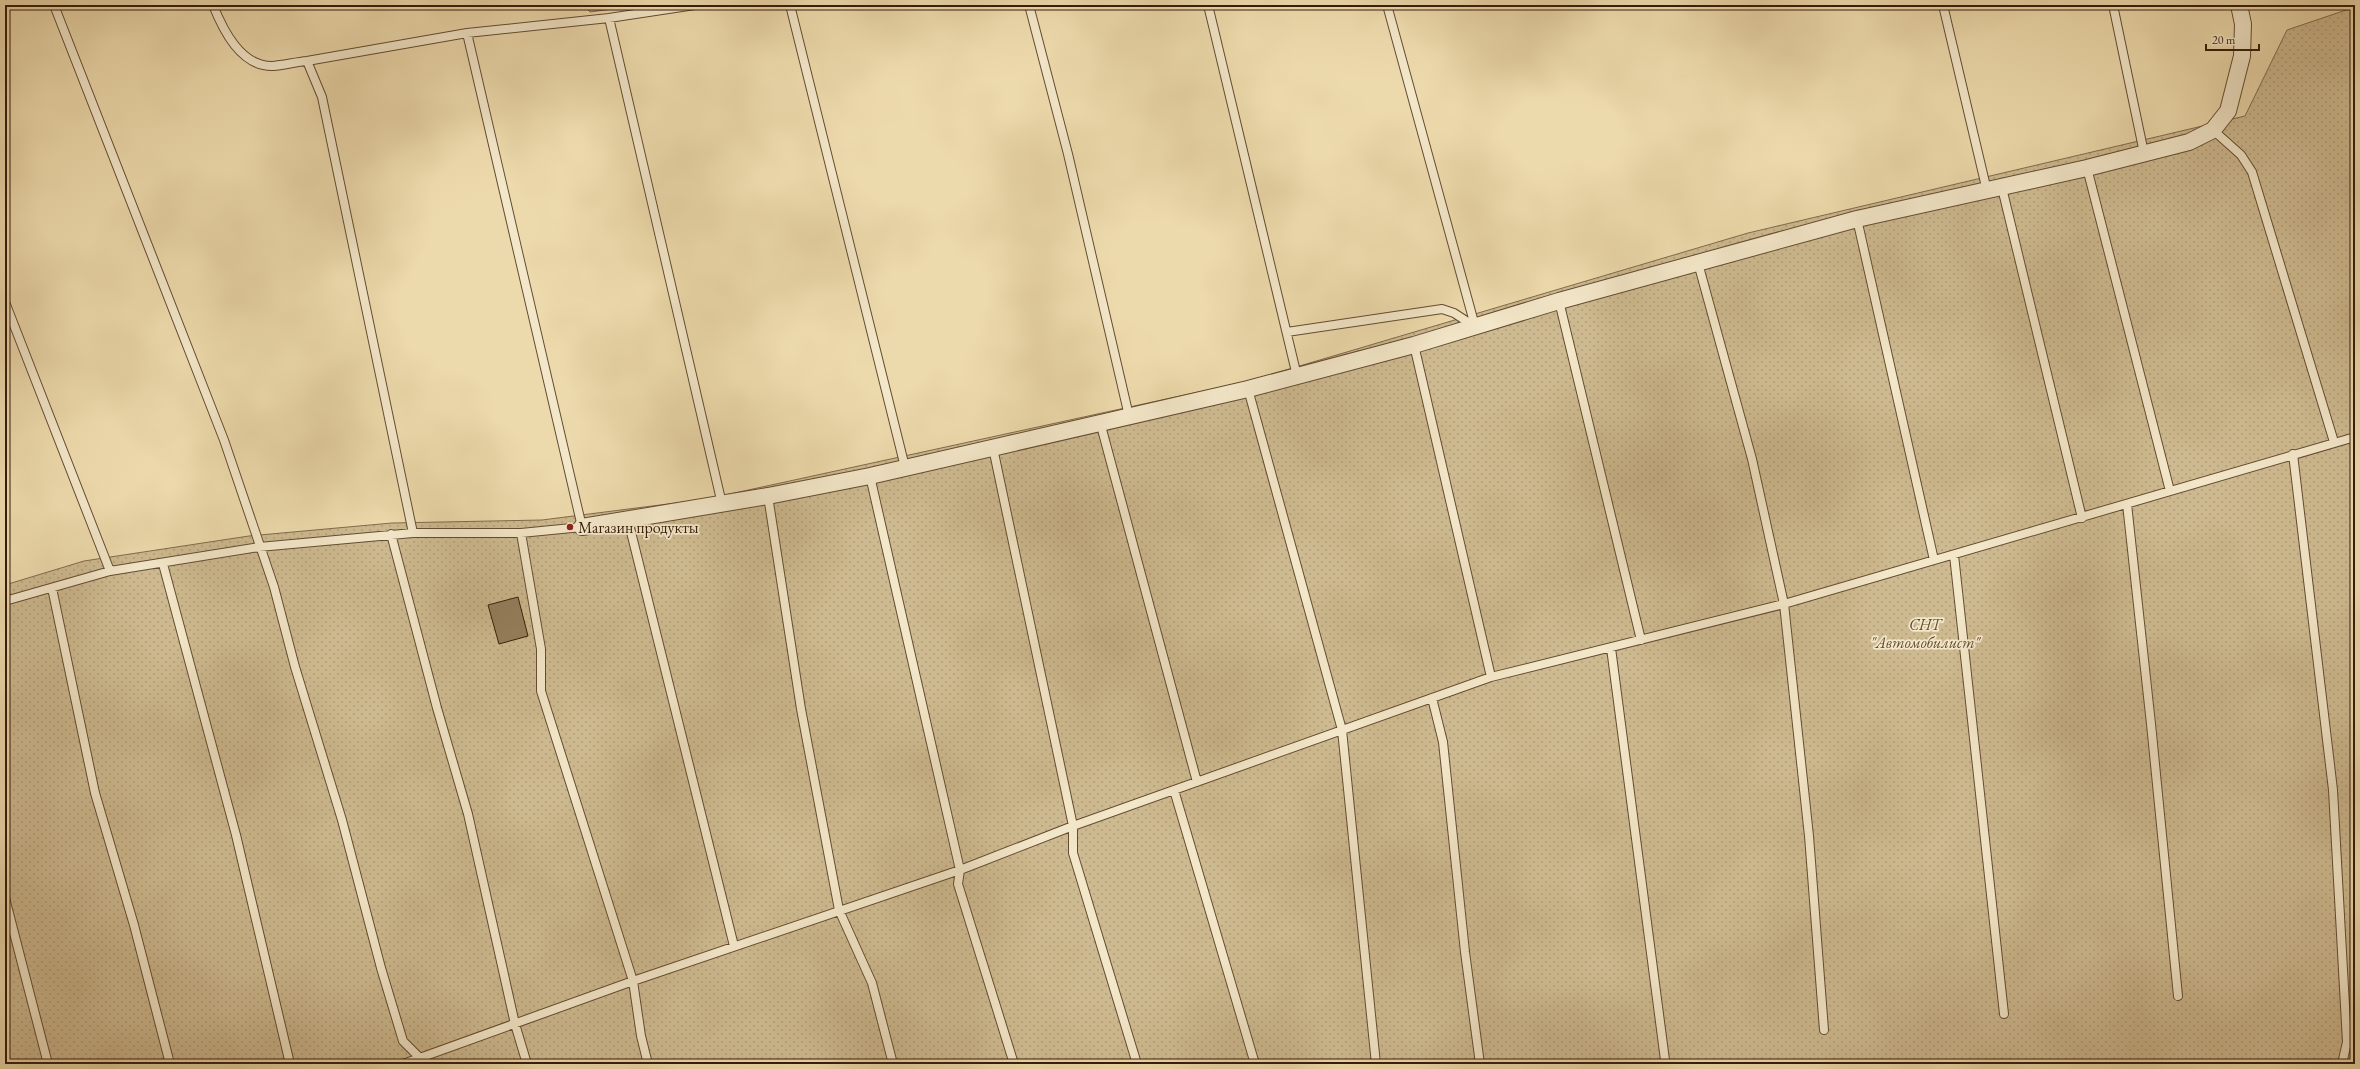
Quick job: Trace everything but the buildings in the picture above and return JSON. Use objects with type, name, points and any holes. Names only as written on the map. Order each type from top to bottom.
[{"type":"street","points":[[582,527],[768,496],[870,476],[1248,389],[1414,345],[1559,302],[1857,219],[1995,190],[2189,142],[2213,130],[2228,111],[2242,56],[2243,24],[2239,5]]},
{"type":"lane","points":[[54,5],[224,440],[259,547],[274,587],[295,667],[342,820],[381,968],[404,1041],[421,1061]]},
{"type":"lane","points":[[213,5],[222,30],[235,46],[254,62],[272,66],[467,33],[609,18],[695,5]]},
{"type":"lane","points":[[790,5],[905,467]]},
{"type":"lane","points":[[1029,5],[1068,154],[1129,416]]},
{"type":"lane","points":[[1208,5],[1297,376]]},
{"type":"lane","points":[[1387,5],[1475,326]]},
{"type":"lane","points":[[1943,5],[1995,190],[2082,518]]},
{"type":"lane","points":[[2113,5],[2144,153]]},
{"type":"lane","points":[[609,18],[722,504]]},
{"type":"lane","points":[[5,601],[110,571],[164,564],[259,547],[391,534],[521,533],[582,527],[467,33]]},
{"type":"lane","points":[[307,61],[322,97],[413,533]]},
{"type":"lane","points":[[2213,130],[2241,155],[2252,172],[2334,442]]},
{"type":"lane","points":[[2087,168],[2170,490]]},
{"type":"lane","points":[[1857,219],[1934,560]]},
{"type":"lane","points":[[1698,263],[1752,459],[1784,604],[1809,836],[1824,1030]]},
{"type":"lane","points":[[5,302],[110,571]]},
{"type":"lane","points":[[1559,302],[1641,640]]},
{"type":"lane","points":[[1287,332],[1442,309],[1454,312],[1475,326]]},
{"type":"lane","points":[[1414,345],[1491,677]]},
{"type":"lane","points":[[1248,389],[1342,730],[1376,1064]]},
{"type":"lane","points":[[1100,422],[1197,782]]},
{"type":"lane","points":[[404,1064],[421,1061],[515,1024],[633,981],[960,870],[1073,826],[1491,677],[1784,604],[2355,437]]},
{"type":"lane","points":[[993,448],[1073,826],[1073,853],[1137,1064]]},
{"type":"lane","points":[[2293,454],[2333,790],[2347,1042],[2342,1064]]},
{"type":"lane","points":[[870,476],[960,870],[958,884],[1014,1064]]},
{"type":"lane","points":[[768,496],[801,709],[839,910],[872,983],[893,1064]]},
{"type":"lane","points":[[2127,504],[2151,716],[2178,996]]},
{"type":"lane","points":[[628,520],[734,946]]},
{"type":"lane","points":[[521,533],[541,649],[541,691],[633,981],[641,1036],[648,1064]]},
{"type":"lane","points":[[391,534],[436,708],[468,814],[515,1024],[527,1064]]},
{"type":"lane","points":[[1954,555],[2004,1014]]},
{"type":"lane","points":[[164,564],[236,835],[290,1064]]},
{"type":"lane","points":[[52,588],[95,794],[134,925],[170,1064]]},
{"type":"lane","points":[[1611,648],[1665,1060]]},
{"type":"lane","points":[[1432,698],[1443,742],[1465,952],[1480,1064]]},
{"type":"lane","points":[[1174,790],[1255,1064]]},
{"type":"lane","points":[[5,898],[48,1064]]},
{"type":"green space","points":[[584,5],[643,5],[590,12]]},
{"type":"green space","name":"СНТ \"Автомобилист\"","points":[[2355,7],[2355,1064],[5,1064],[5,585],[84,561],[249,536],[392,523],[542,520],[707,499],[1249,381],[1748,233],[2245,116],[2287,30]]},
{"type":"place","name":"Магазин продукты","points":[[570,527]]}]
